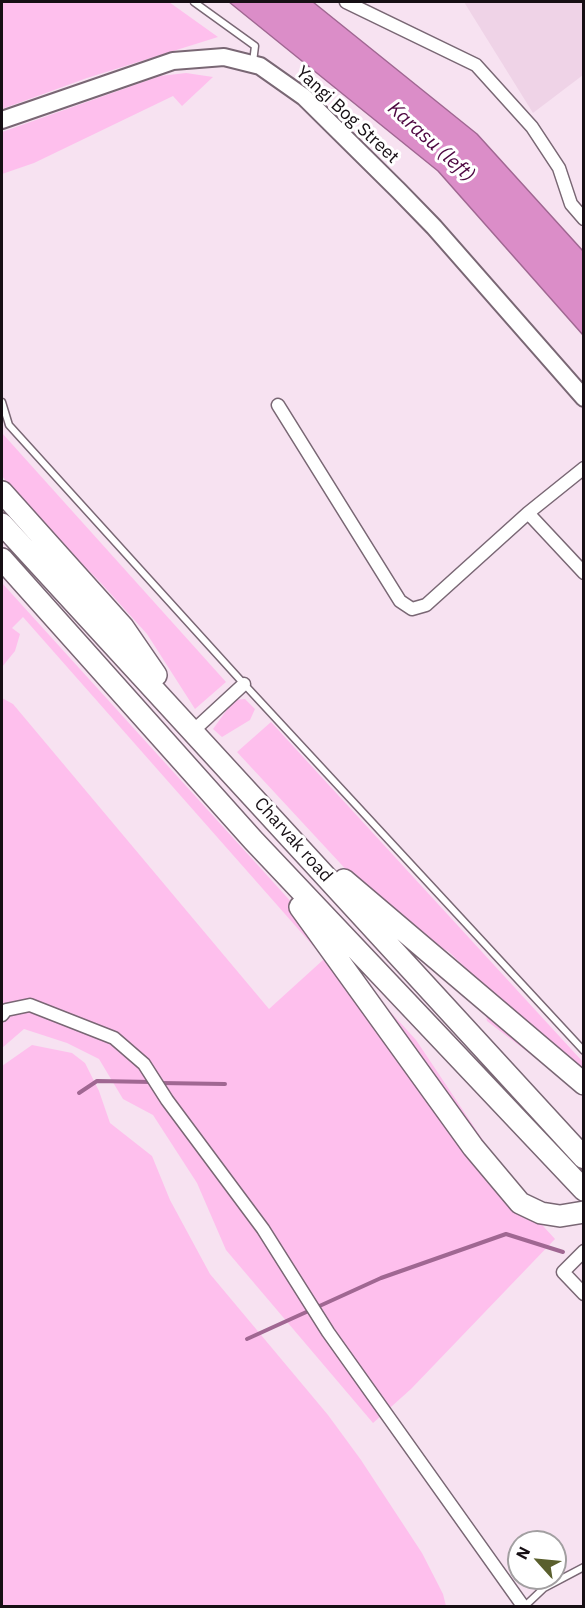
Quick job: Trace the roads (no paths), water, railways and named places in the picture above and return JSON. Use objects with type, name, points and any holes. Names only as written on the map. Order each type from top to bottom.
[{"type":"highway","points":[[2,492],[123,627],[193,730]]},
{"type":"highway","name":"Charvak road","points":[[2,524],[584,1158]]},
{"type":"highway","name":"Charvak road","points":[[2,559],[253,840],[584,1190]]},
{"type":"highway","points":[[274,820],[584,1084]]},
{"type":"highway","points":[[253,840],[473,1147],[520,1203],[541,1213],[560,1216],[584,1212]]},
{"type":"main road","name":"Yangi Bog Street","points":[[2,120],[173,62],[214,57],[253,63],[274,74],[304,97],[399,191],[434,227],[584,398]]},
{"type":"street","points":[[346,2],[476,65],[532,127],[559,168],[571,204],[584,219]]},
{"type":"street","points":[[278,405],[400,601],[412,609],[426,605],[528,513],[584,468]]},
{"type":"street","points":[[528,513],[584,573]]},
{"type":"street","points":[[193,730],[244,684]]},
{"type":"street","points":[[2,1015],[6,1010],[30,1005],[114,1038],[144,1064],[167,1100],[263,1229],[318,1316],[524,1606]]},
{"type":"street","points":[[584,1251],[563,1272],[584,1294]]},
{"type":"lane","points":[[194,2],[255,46],[253,63]]},
{"type":"lane","points":[[2,402],[9,424],[244,684],[584,1052]]},
{"type":"lane","points":[[524,1606],[543,1588],[584,1567]]},
{"type":"water","name":"Karasu (left)","points":[[229,2],[313,2],[477,134],[583,251],[583,335],[438,171]]},
{"type":"waterway","points":[[79,1093],[97,1081],[152,1082]]},
{"type":"waterway","points":[[160,1083],[225,1084]]},
{"type":"waterway","points":[[247,1339],[381,1278],[506,1234],[563,1252]]}]
